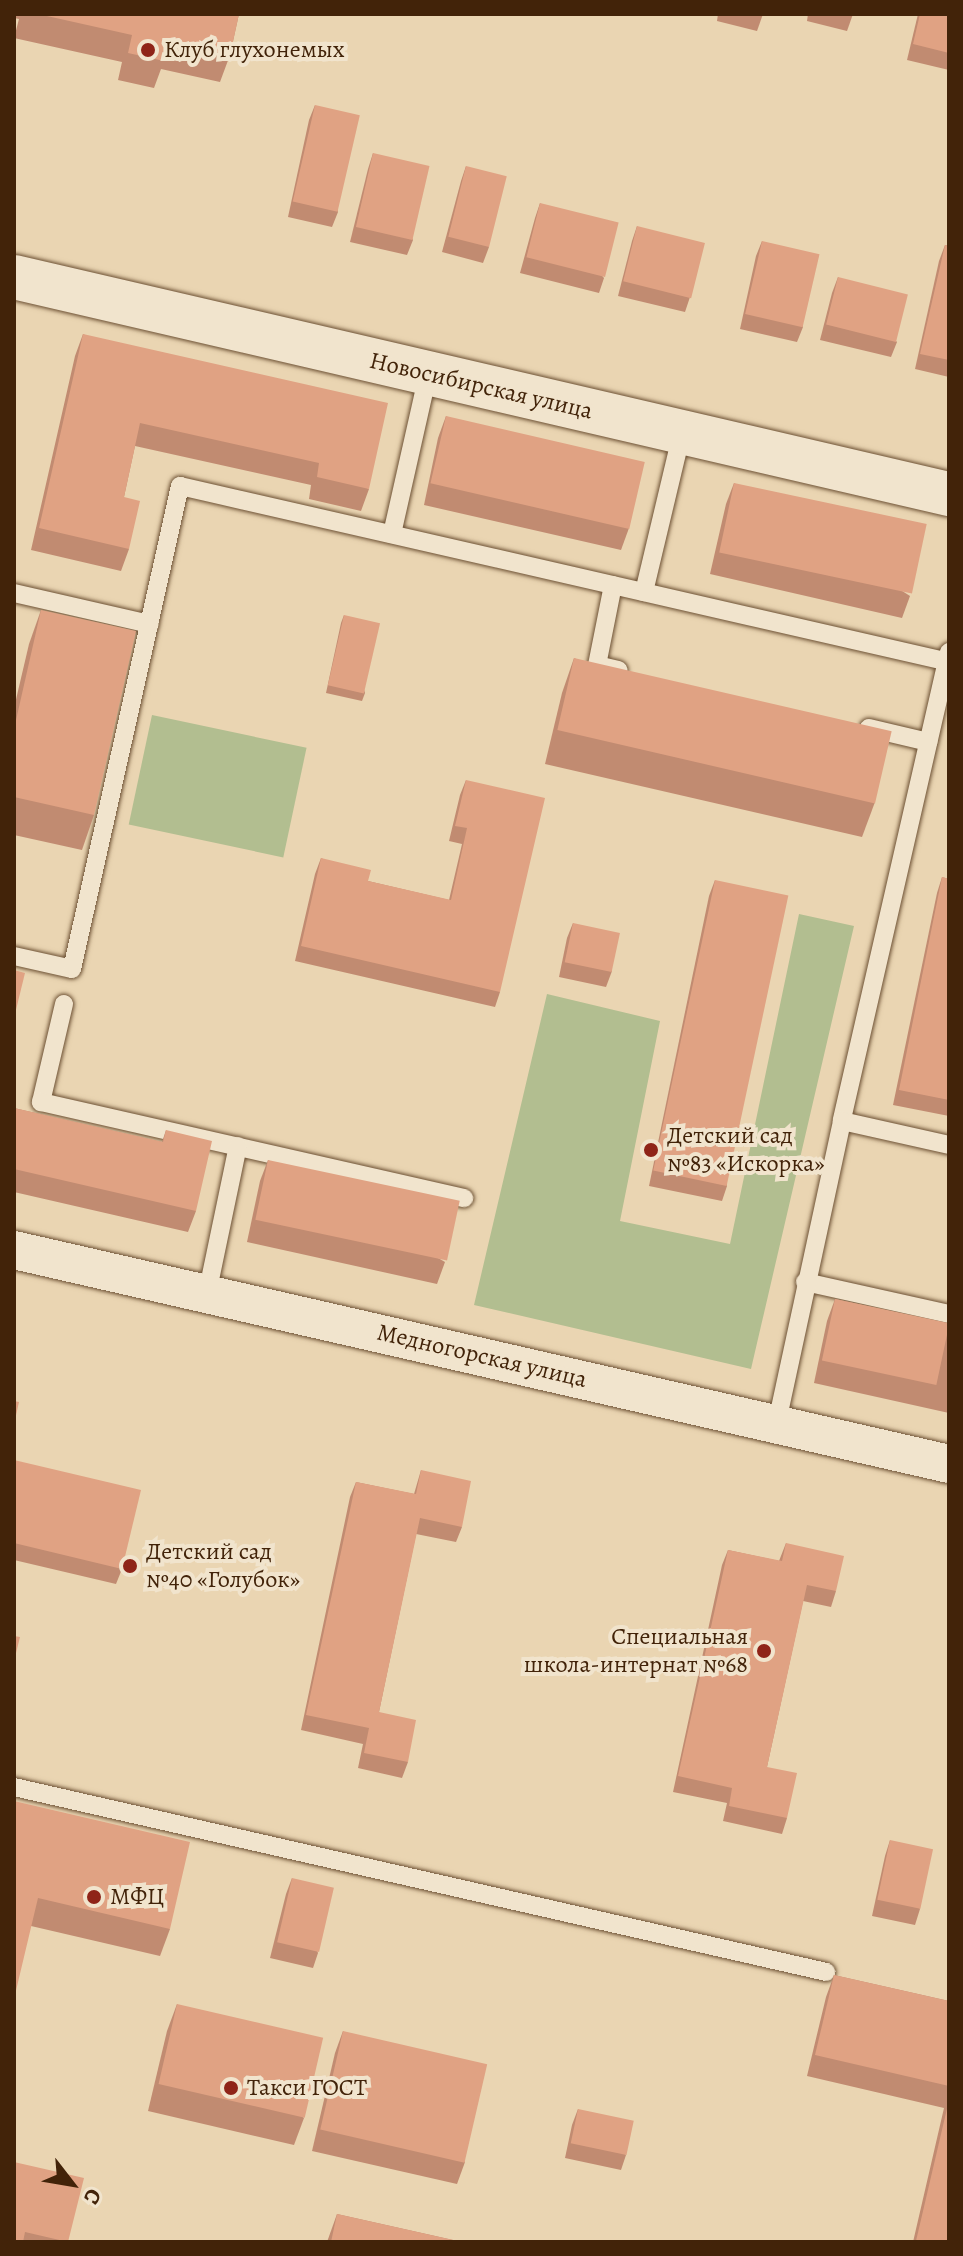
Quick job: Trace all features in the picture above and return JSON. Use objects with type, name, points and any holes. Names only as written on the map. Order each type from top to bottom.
[{"type":"main road","name":"Новосибирская улица","points":[[16,286],[428,374],[949,494]]},
{"type":"street","name":"Медногорская улица","points":[[14,1250],[777,1422],[949,1464]]},
{"type":"lane","points":[[392,534],[428,374]]},
{"type":"lane","points":[[644,592],[682,432]]},
{"type":"lane","points":[[14,956],[72,969],[180,486],[948,659],[805,1282],[777,1422]]},
{"type":"lane","points":[[613,585],[597,665],[642,675]]},
{"type":"lane","points":[[14,593],[149,624]]},
{"type":"lane","points":[[853,724],[928,742]]},
{"type":"lane","points":[[64,1004],[41,1102],[464,1198]]},
{"type":"lane","points":[[842,1121],[949,1145]]},
{"type":"lane","points":[[207,1294],[238,1146]]},
{"type":"lane","points":[[805,1282],[949,1314]]},
{"type":"lane","points":[[14,1787],[826,1972]]},
{"type":"green space","points":[[152,715],[307,748],[283,857],[129,825]]},
{"type":"green space","points":[[799,914],[854,926],[751,1369],[474,1305],[547,994],[660,1021],[620,1221],[730,1244]]},
{"type":"building","points":[[38,14],[239,14],[230,55],[169,41],[164,61],[128,53],[132,35]]},
{"type":"building","points":[[920,14],[949,14],[949,53],[913,44]]},
{"type":"building","points":[[315,105],[360,115],[338,212],[293,201]]},
{"type":"building","points":[[373,153],[430,166],[412,240],[356,227]]},
{"type":"building","points":[[466,166],[507,176],[489,247],[448,237]]},
{"type":"building","points":[[540,203],[619,223],[605,277],[526,257]]},
{"type":"building","points":[[637,226],[705,243],[691,298],[623,281]]},
{"type":"building","points":[[762,241],[819,254],[803,327],[745,314]]},
{"type":"building","points":[[945,245],[949,246],[949,360],[920,354]]},
{"type":"building","points":[[838,277],[908,294],[896,342],[826,325]]},
{"type":"building","points":[[83,334],[388,403],[369,489],[317,477],[319,463],[140,423],[124,497],[140,501],[129,549],[39,528]]},
{"type":"building","points":[[446,416],[645,462],[629,529],[430,483]]},
{"type":"building","points":[[734,483],[927,524],[912,593],[719,552]]},
{"type":"building","points":[[41,610],[136,631],[94,815],[14,797],[14,729]]},
{"type":"building","points":[[344,615],[380,623],[364,693],[328,685]]},
{"type":"building","points":[[574,658],[892,731],[875,803],[557,730]]},
{"type":"building","points":[[466,780],[545,798],[500,992],[301,946],[321,858],[371,870],[368,881],[451,900],[467,828],[455,826]]},
{"type":"building","points":[[942,877],[949,879],[949,1100],[899,1090]]},
{"type":"building","points":[[715,880],[788,896],[727,1186],[653,1171]]},
{"type":"building","points":[[573,923],[620,933],[612,972],[565,962]]},
{"type":"building","points":[[14,970],[25,973],[14,1018]]},
{"type":"building","points":[[14,1108],[163,1142],[166,1130],[212,1141],[196,1211],[14,1169]]},
{"type":"building","points":[[268,1160],[460,1201],[447,1260],[255,1220]]},
{"type":"building","points":[[835,1299],[949,1323],[936,1385],[822,1361]]},
{"type":"building","points":[[14,1401],[19,1402],[14,1424]]},
{"type":"building","points":[[14,1460],[141,1490],[122,1569],[14,1543]]},
{"type":"building","points":[[421,1470],[471,1481],[462,1527],[420,1518],[379,1712],[416,1720],[408,1762],[364,1753],[369,1728],[306,1715],[356,1482],[416,1494]]},
{"type":"building","points":[[786,1543],[844,1556],[836,1591],[807,1585],[767,1767],[797,1773],[787,1818],[729,1806],[732,1788],[678,1776],[728,1550],[782,1561]]},
{"type":"building","points":[[14,1636],[20,1637],[14,1661]]},
{"type":"building","name":"МФЦ","points":[[14,1801],[190,1842],[170,1929],[38,1898],[14,1999]]},
{"type":"building","points":[[890,1840],[933,1849],[920,1909],[877,1900]]},
{"type":"building","points":[[292,1878],[334,1888],[319,1952],[277,1942]]},
{"type":"building","points":[[834,1975],[949,2001],[949,2086],[815,2055]]},
{"type":"building","name":"Такси ГОСТ","points":[[177,2004],[323,2038],[305,2118],[159,2084]]},
{"type":"building","points":[[343,2031],[487,2064],[464,2163],[320,2129]]},
{"type":"building","points":[[949,2100],[949,2242],[920,2242],[916,2241]]},
{"type":"building","points":[[578,2109],[634,2121],[626,2155],[571,2143]]},
{"type":"building","points":[[14,2162],[84,2178],[68,2242],[25,2232],[23,2242],[14,2242]]},
{"type":"building","points":[[337,2214],[462,2242],[331,2242]]},
{"type":"place","name":"Клуб глухонемых","points":[[148,50]]},
{"type":"place","name":"Детский сад №83 «Искорка»","points":[[651,1150]]},
{"type":"place","name":"Детский сад №40 «Голубок»","points":[[130,1566]]},
{"type":"place","name":"Специальная школа-интернат №68","points":[[764,1651]]},
{"type":"place","name":"МФЦ","points":[[94,1897]]},
{"type":"place","name":"Такси ГОСТ","points":[[231,2088]]}]
